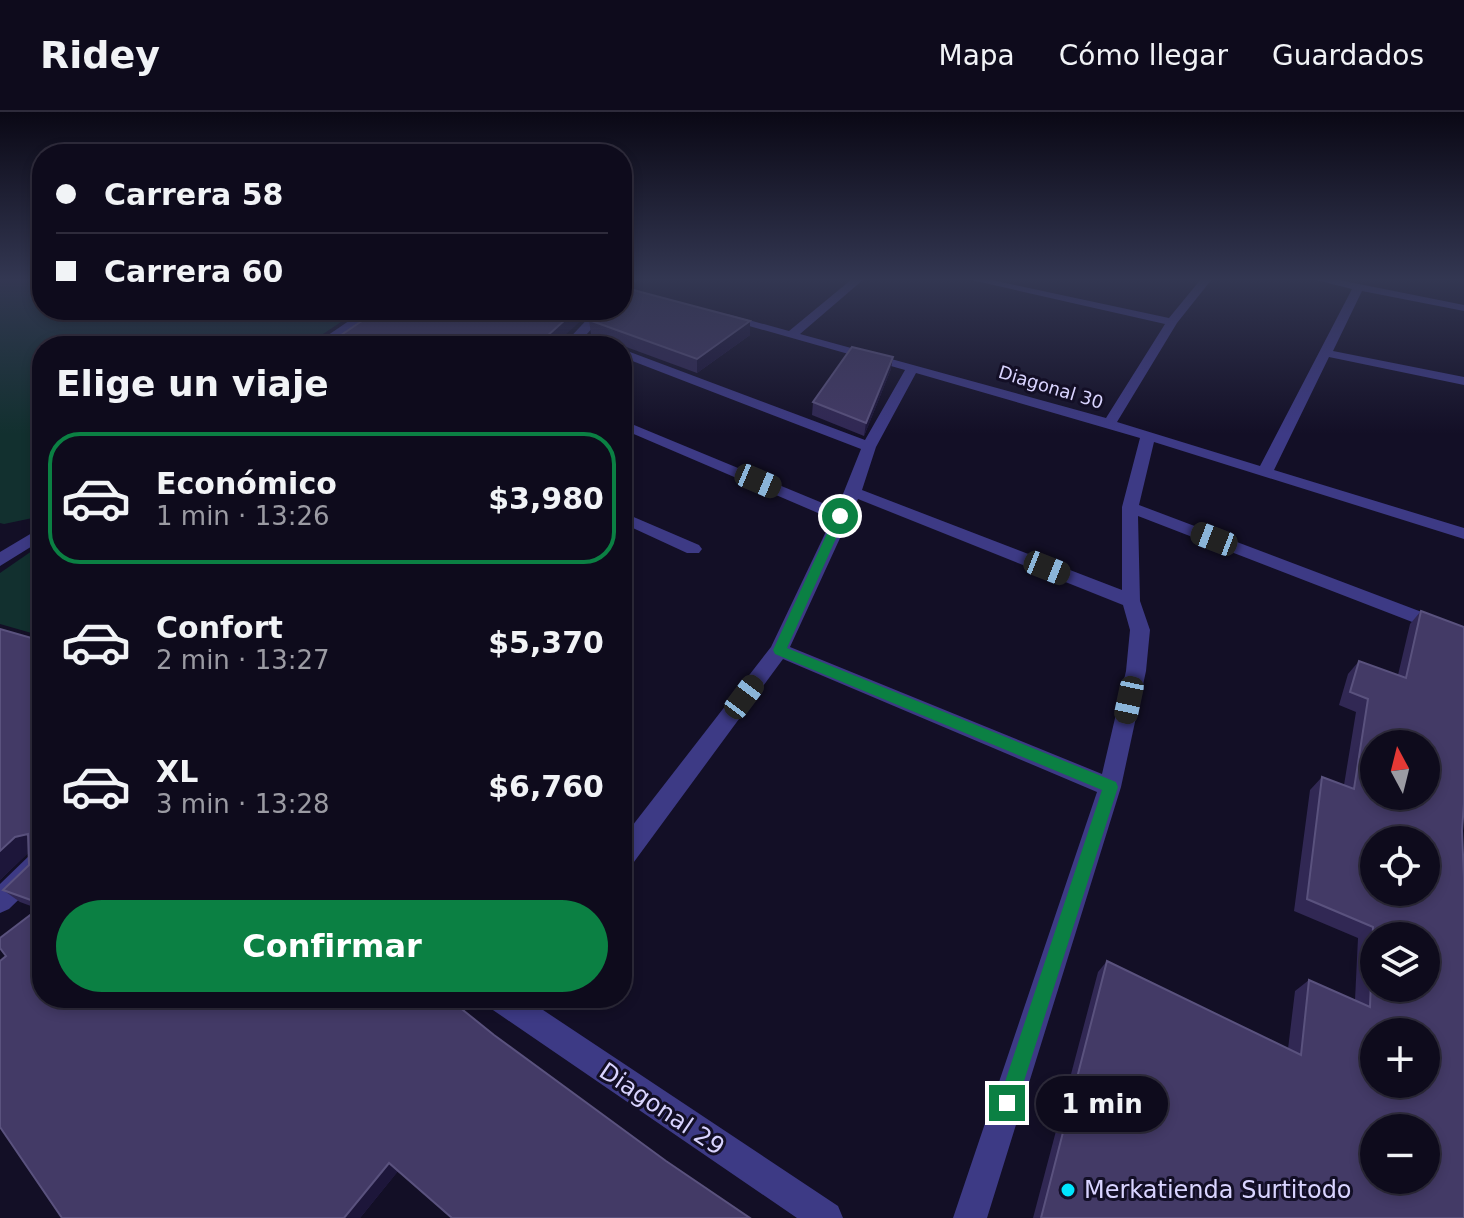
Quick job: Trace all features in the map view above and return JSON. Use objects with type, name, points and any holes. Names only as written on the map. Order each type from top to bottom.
[{"type":"street","name":"Diagonal 30","points":[[774,331],[1109,424],[1464,534]]},
{"type":"street","points":[[791,335],[796,331]]},
{"type":"street","points":[[1109,424],[1167,331]]},
{"type":"street","points":[[1265,472],[1337,331]]},
{"type":"street","points":[[1326,353],[1464,381]]},
{"type":"street","points":[[632,357],[869,447]]},
{"type":"street","points":[[632,845],[779,650],[853,492],[869,447],[913,367]]},
{"type":"street","points":[[632,428],[840,516]]},
{"type":"street","points":[[970,1218],[1110,787],[1136,671],[1140,630],[1131,601],[1130,507],[1148,436]]},
{"type":"street","points":[[853,492],[1131,601]]},
{"type":"street","points":[[1130,507],[1464,635]]},
{"type":"street","points":[[632,522],[693,549]]},
{"type":"street","points":[[0,560],[32,538]]},
{"type":"street","points":[[0,540],[22,545]]},
{"type":"street","points":[[779,650],[1110,787]]},
{"type":"street","points":[[0,901],[32,870]]},
{"type":"street","name":"Diagonal 29","points":[[518,1008],[826,1218]]},
{"type":"green space","points":[[0,331],[328,331],[320,336],[32,336],[32,518],[0,523]]},
{"type":"green space","points":[[32,551],[32,633],[0,624],[0,573]]},
{"type":"building","points":[[348,331],[553,331],[547,336],[340,336]]},
{"type":"building","points":[[618,331],[737,331],[697,359]]},
{"type":"building","points":[[852,347],[893,357],[866,423],[813,402]]},
{"type":"building","points":[[1421,611],[1464,627],[1464,1218],[1041,1218],[1107,961],[1301,1055],[1309,980],[1370,1007],[1370,1002],[1440,1002],[1440,922],[1361,922],[1307,899],[1322,777],[1354,789],[1360,750],[1360,810],[1440,810],[1440,730],[1363,730],[1368,699],[1350,692],[1359,661],[1406,678]]},
{"type":"building","points":[[0,629],[32,638],[32,900],[3,890],[29,865],[28,834],[15,837],[0,851]]},
{"type":"building","points":[[32,914],[32,1008],[460,1008],[666,1161],[750,1218],[452,1218],[389,1163],[344,1218],[62,1218],[0,1127],[0,961],[6,956],[0,948],[0,938]]},
{"type":"place","name":"Merkatienda Surtitodo","points":[[1068,1190]]},
{"type":"route","points":[[840,516],[779,650],[1110,787],[1007,1103]]}]
